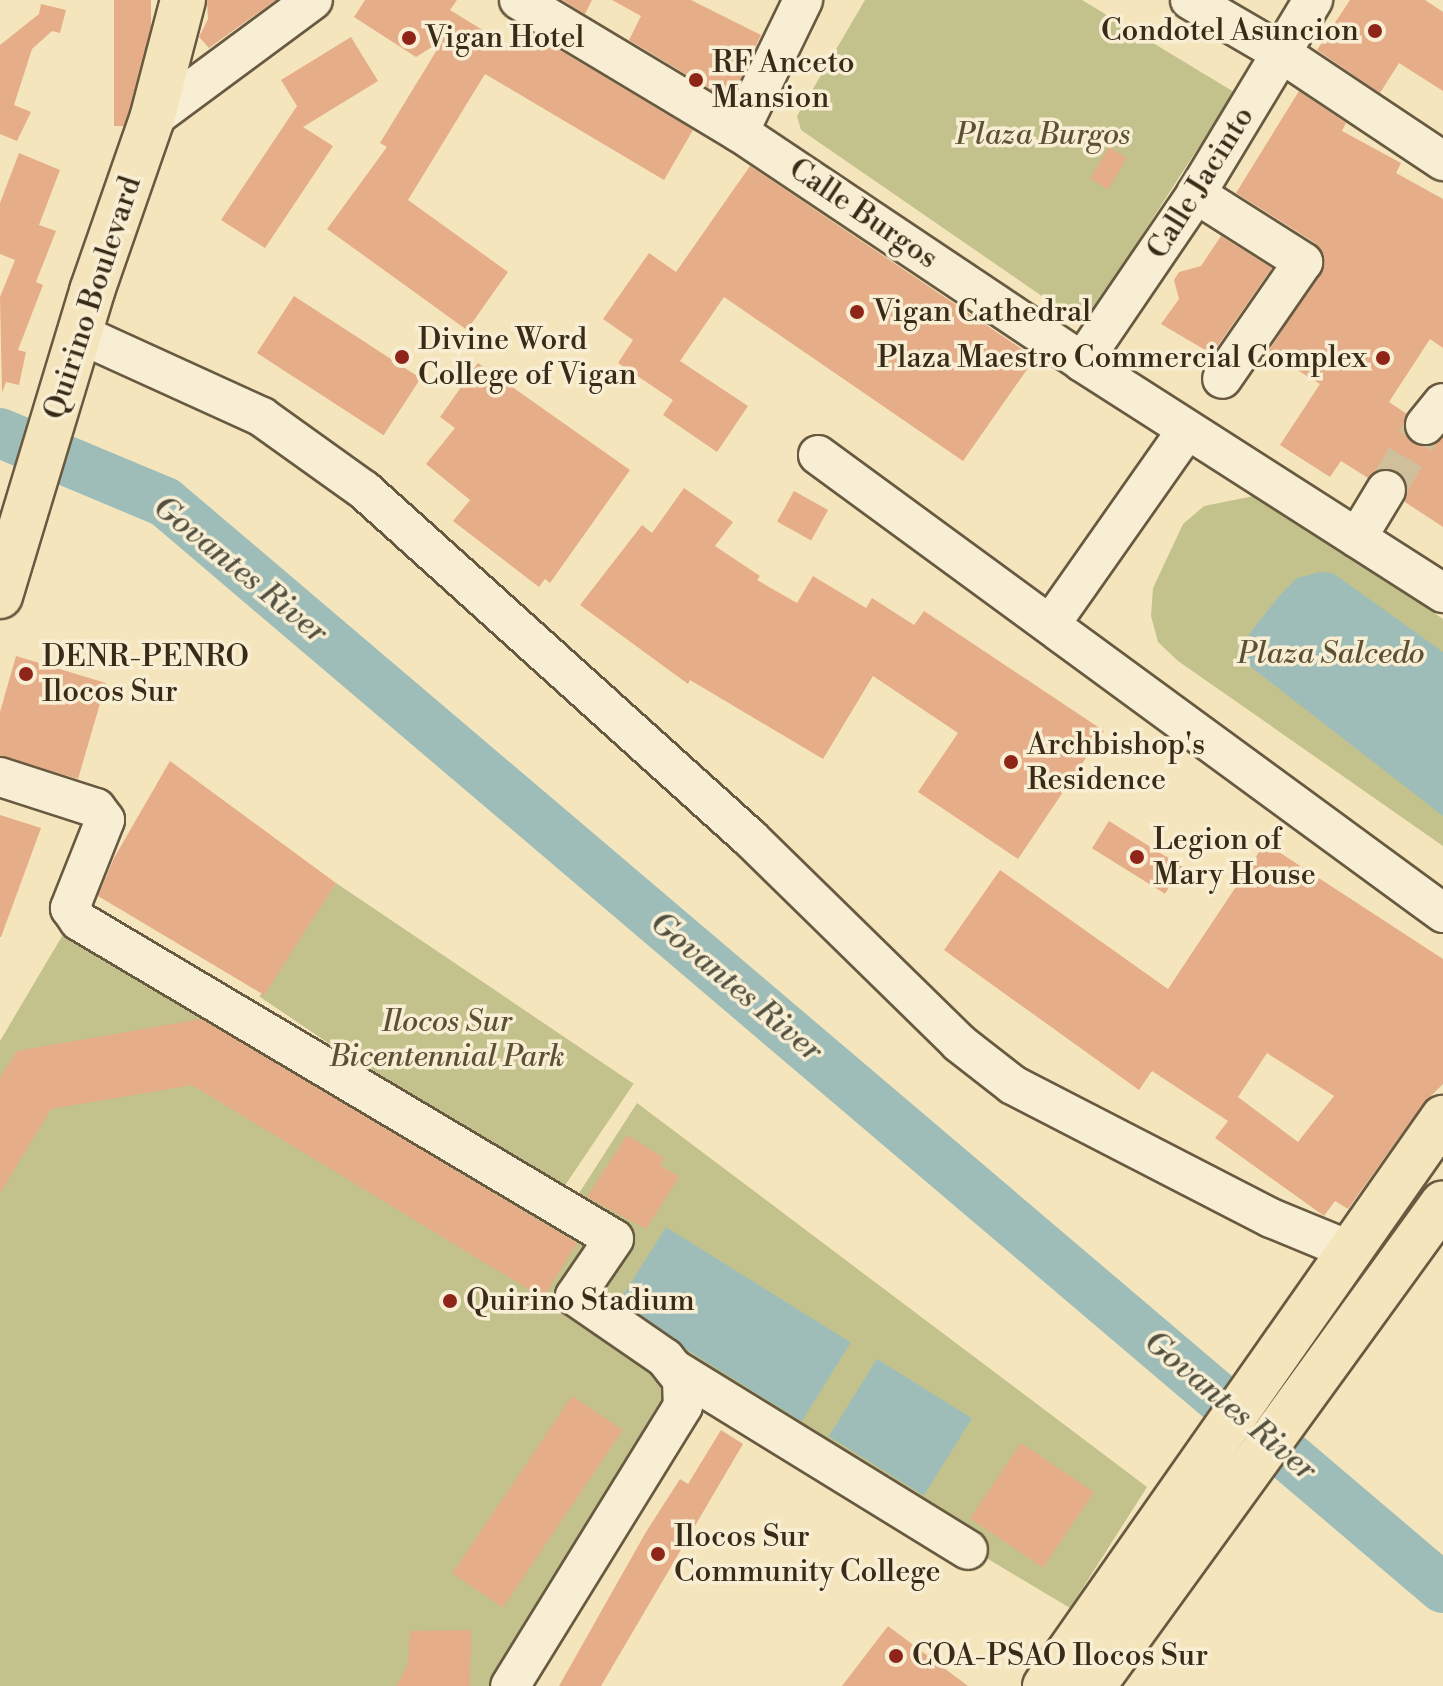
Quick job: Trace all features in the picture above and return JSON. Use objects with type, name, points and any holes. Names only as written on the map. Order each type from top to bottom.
[{"type":"main road","name":"Quirino Boulevard","points":[[0,596],[73,354],[152,119],[183,0]]},
{"type":"main road","points":[[1300,1362],[1351,1251],[1443,1118]]},
{"type":"main road","points":[[1045,1686],[1198,1505],[1300,1362],[1443,1203]]},
{"type":"main road","points":[[1093,1686],[1198,1505]]},
{"type":"street","points":[[152,119],[313,0]]},
{"type":"street","name":"Calle Burgos","points":[[519,0],[739,132],[1082,362],[1443,593]]},
{"type":"street","points":[[739,132],[803,0]]},
{"type":"street","points":[[1190,0],[1281,53],[1443,161]]},
{"type":"street","name":"Calle Jacinto","points":[[1082,362],[1196,194],[1313,0]]},
{"type":"street","points":[[1196,194],[1303,262],[1222,379]]},
{"type":"street","points":[[73,354],[262,417],[364,490],[750,838],[959,1043],[1013,1085],[1258,1212],[1351,1251]]},
{"type":"street","points":[[1052,622],[1187,430]]},
{"type":"street","points":[[818,455],[1052,622],[1443,913]]},
{"type":"street","points":[[1357,538],[1386,490]]},
{"type":"street","points":[[0,777],[96,808],[105,820],[70,908],[79,921],[614,1239],[575,1296],[674,1369],[968,1550]]},
{"type":"street","points":[[510,1686],[678,1416],[685,1393],[674,1369]]},
{"type":"green space","name":"Plaza Burgos","points":[[865,0],[1082,0],[1234,92],[1084,325],[801,130],[797,116]]},
{"type":"green space","name":"Plaza Salcedo","points":[[1254,496],[1289,513],[1443,619],[1443,846],[1178,661],[1158,642],[1151,616],[1153,588],[1183,524],[1204,506]]},
{"type":"green space","name":"Ilocos Sur Bicentennial Park","points":[[336,883],[634,1084],[557,1197],[259,997]]},
{"type":"green space","name":"Quirino Stadium","points":[[71,921],[565,1215],[637,1103],[1147,1487],[1070,1608],[699,1386],[501,1686],[0,1686],[0,1041]]},
{"type":"water","points":[[1320,572],[1333,573],[1443,652],[1443,816],[1247,664],[1244,653],[1250,633],[1280,595],[1297,578]]},
{"type":"water","points":[[666,1227],[851,1343],[802,1421],[617,1306]]},
{"type":"water","points":[[877,1359],[972,1418],[924,1496],[829,1436]]},
{"type":"building","points":[[114,0],[151,0],[151,126],[114,126]]},
{"type":"building","points":[[207,0],[276,0],[209,48],[199,37],[208,19]]},
{"type":"building","points":[[365,0],[457,0],[450,10],[517,51],[528,31],[693,130],[664,180],[485,74],[408,200],[508,272],[467,330],[327,229],[387,147],[380,143],[443,40],[416,57],[354,17]]},
{"type":"building","points":[[562,0],[592,0],[585,14]]},
{"type":"building","points":[[612,0],[691,0],[761,35],[730,101],[629,40],[641,16]]},
{"type":"building","name":"Condotel Asuncion","points":[[1350,0],[1425,0],[1443,12],[1443,91],[1399,63],[1380,93],[1317,50]]},
{"type":"building","points":[[41,4],[66,10],[60,33],[52,31],[32,49],[14,105],[31,112],[17,141],[0,134],[0,45],[39,14]]},
{"type":"building","points":[[351,37],[378,81],[303,127],[333,146],[265,248],[221,220],[297,106],[281,80]]},
{"type":"building","points":[[1299,91],[1346,123],[1342,131],[1401,163],[1396,173],[1443,199],[1443,348],[1430,339],[1389,402],[1407,414],[1404,432],[1412,442],[1432,446],[1443,438],[1443,527],[1405,502],[1406,480],[1397,471],[1376,470],[1368,478],[1341,461],[1330,477],[1280,445],[1320,384],[1268,352],[1325,263],[1315,243],[1236,193]]},
{"type":"building","points":[[1109,147],[1127,158],[1108,190],[1090,179]]},
{"type":"building","points":[[19,153],[60,170],[39,225],[56,231],[36,282],[43,285],[18,350],[26,352],[19,385],[6,382],[2,393],[0,297],[15,260],[0,254],[0,203]]},
{"type":"building","name":"Vigan Cathedral","points":[[750,166],[1035,358],[963,461],[724,297],[680,361],[748,406],[717,452],[663,415],[673,400],[618,363],[633,340],[603,319],[649,253],[676,272]]},
{"type":"building","points":[[1221,236],[1272,268],[1212,354],[1161,324],[1179,299],[1174,280],[1179,272],[1201,266]]},
{"type":"building","points":[[294,296],[421,378],[384,435],[257,353]]},
{"type":"building","points":[[478,363],[630,470],[550,583],[545,579],[539,587],[453,521],[470,500],[426,464],[455,428],[440,417]]},
{"type":"building","points":[[684,488],[733,522],[715,546],[760,576],[757,580],[797,603],[813,576],[866,608],[872,598],[914,625],[924,611],[1104,731],[1018,859],[918,792],[958,733],[873,676],[823,759],[690,680],[688,684],[580,605],[642,525],[652,533]]},
{"type":"building","points":[[794,491],[828,510],[811,541],[777,522]]},
{"type":"building","points":[[16,656],[106,683],[78,779],[0,756],[0,712]]},
{"type":"building","points":[[170,761],[336,883],[264,995],[98,896],[114,858]]},
{"type":"building","points":[[0,815],[41,828],[1,937],[0,937]]},
{"type":"building","name":"Legion of Mary House","points":[[1109,821],[1182,867],[1165,894],[1092,848]]},
{"type":"building","points":[[1265,843],[1443,959],[1443,1084],[1423,1104],[1348,1209],[1335,1201],[1324,1216],[1215,1138],[1228,1121],[1152,1071],[1139,1090],[944,950],[1000,870],[1168,989]],"holes":[[[1267,1053],[1334,1096],[1298,1142],[1238,1097]]]},
{"type":"building","points":[[201,1019],[577,1243],[543,1298],[192,1085],[51,1109],[0,1193],[0,1078],[17,1051]]},
{"type":"building","points":[[627,1135],[664,1158],[660,1165],[679,1177],[646,1229],[587,1197]]},
{"type":"building","points":[[572,1396],[623,1430],[503,1608],[452,1573]]},
{"type":"building","name":"Ilocos Sur Community College","points":[[721,1430],[743,1444],[601,1686],[559,1686],[646,1532],[680,1479],[688,1484]]},
{"type":"building","points":[[1021,1443],[1094,1492],[1043,1568],[970,1518]]},
{"type":"building","name":"COA-PSAO Ilocos Sur","points":[[888,1626],[968,1686],[842,1686]]},
{"type":"building","points":[[471,1630],[470,1686],[396,1686],[408,1665],[410,1631]]},
{"type":"waterway","name":"Govantes River","points":[[0,433],[165,502],[1443,1588]]},
{"type":"tunnel","points":[[1386,490],[1425,425]]},
{"type":"place","name":"Condotel Asuncion","points":[[1375,31]]},
{"type":"place","name":"Vigan Hotel","points":[[409,38]]},
{"type":"place","name":"RF Anceto Mansion","points":[[696,80]]},
{"type":"place","name":"Vigan Cathedral","points":[[857,312]]},
{"type":"place","name":"Divine Word College of Vigan","points":[[402,357]]},
{"type":"place","name":"Plaza Maestro Commercial Complex","points":[[1383,358]]},
{"type":"place","name":"DENR-PENRO Ilocos Sur","points":[[26,674]]},
{"type":"place","name":"Archbishop's Residence","points":[[1011,762]]},
{"type":"place","name":"Legion of Mary House","points":[[1137,857]]},
{"type":"place","name":"Quirino Stadium","points":[[450,1301]]},
{"type":"place","name":"Ilocos Sur Community College","points":[[658,1554]]},
{"type":"place","name":"COA-PSAO Ilocos Sur","points":[[896,1656]]}]
